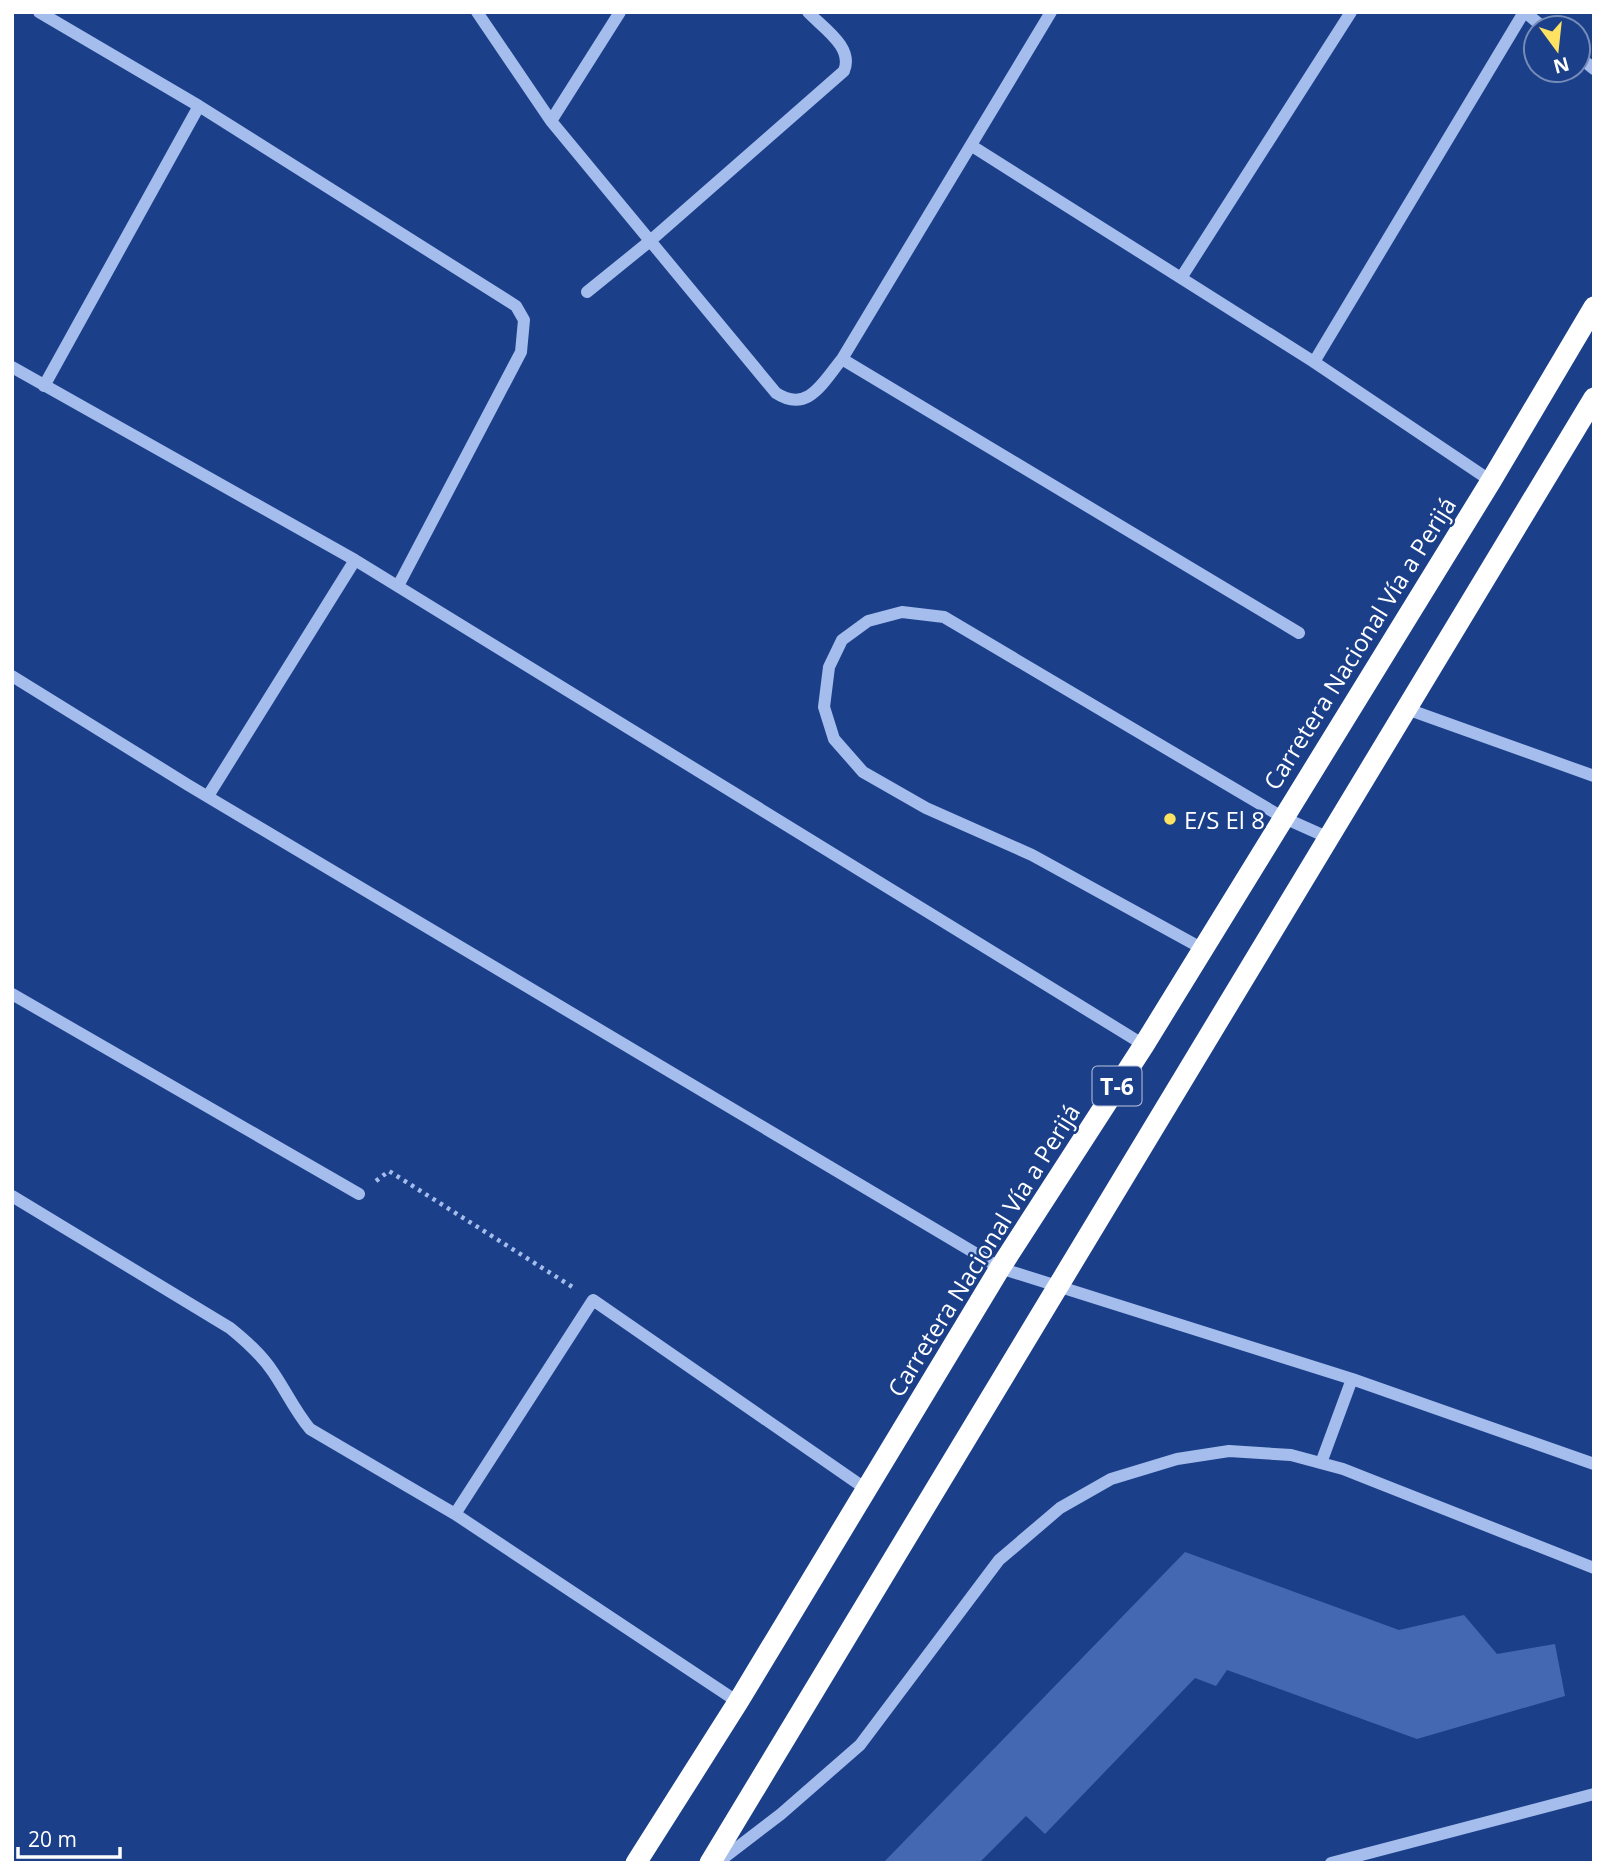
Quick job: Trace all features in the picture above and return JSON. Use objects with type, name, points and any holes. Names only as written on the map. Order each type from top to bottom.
[{"type":"highway","name":"Carretera Nacional Vía a Perijá","points":[[636,1863],[738,1702],[1000,1268],[1144,1045],[1491,481],[1594,307]]},
{"type":"highway","name":"T-6","points":[[710,1863],[1329,838],[1586,426],[1594,398]]},
{"type":"street","points":[[39,12],[200,106],[516,306],[524,320],[520,352],[398,586]]},
{"type":"street","points":[[477,12],[551,121],[776,393],[788,401],[800,401],[815,392],[842,359],[1051,12]]},
{"type":"street","points":[[551,121],[620,12]]},
{"type":"street","points":[[587,292],[650,241],[844,71],[847,56],[844,49],[808,12]]},
{"type":"street","points":[[1181,278],[1351,12]]},
{"type":"street","points":[[1314,362],[1524,12]]},
{"type":"street","points":[[44,386],[200,106]]},
{"type":"street","points":[[972,146],[1314,362],[1491,481]]},
{"type":"street","points":[[842,359],[1299,633]]},
{"type":"street","points":[[12,367],[355,560],[1144,1045]]},
{"type":"street","points":[[208,796],[355,560]]},
{"type":"street","points":[[1203,949],[1032,855],[926,808],[863,772],[834,739],[824,708],[829,667],[842,640],[868,621],[902,612],[944,617],[1282,817],[1329,838]]},
{"type":"street","points":[[12,676],[208,796],[1000,1268],[1056,1288],[1352,1379],[1594,1464]]},
{"type":"street","points":[[1408,709],[1594,776]]},
{"type":"street","points":[[12,994],[359,1194]]},
{"type":"street","points":[[12,1196],[230,1328],[257,1350],[274,1373],[295,1412],[310,1429],[455,1514],[738,1702]]},
{"type":"street","points":[[455,1514],[593,1300],[866,1489]]},
{"type":"street","points":[[1321,1463],[1352,1379]]},
{"type":"street","points":[[716,1863],[782,1814],[860,1745],[999,1560],[1060,1508],[1111,1479],[1190,1457],[1229,1451],[1291,1455],[1321,1463],[1594,1568]]},
{"type":"street","points":[[1331,1863],[1594,1794]]},
{"type":"path","points":[[359,1194],[389,1171],[593,1300]]},
{"type":"building","points":[[1185,1552],[1399,1630],[1464,1615],[1497,1654],[1555,1644],[1565,1696],[1417,1739],[1227,1670],[1216,1686],[1195,1678],[1045,1834],[1026,1816],[979,1863],[883,1863]]},
{"type":"place","name":"E/S El 8","points":[[1170,819]]}]
